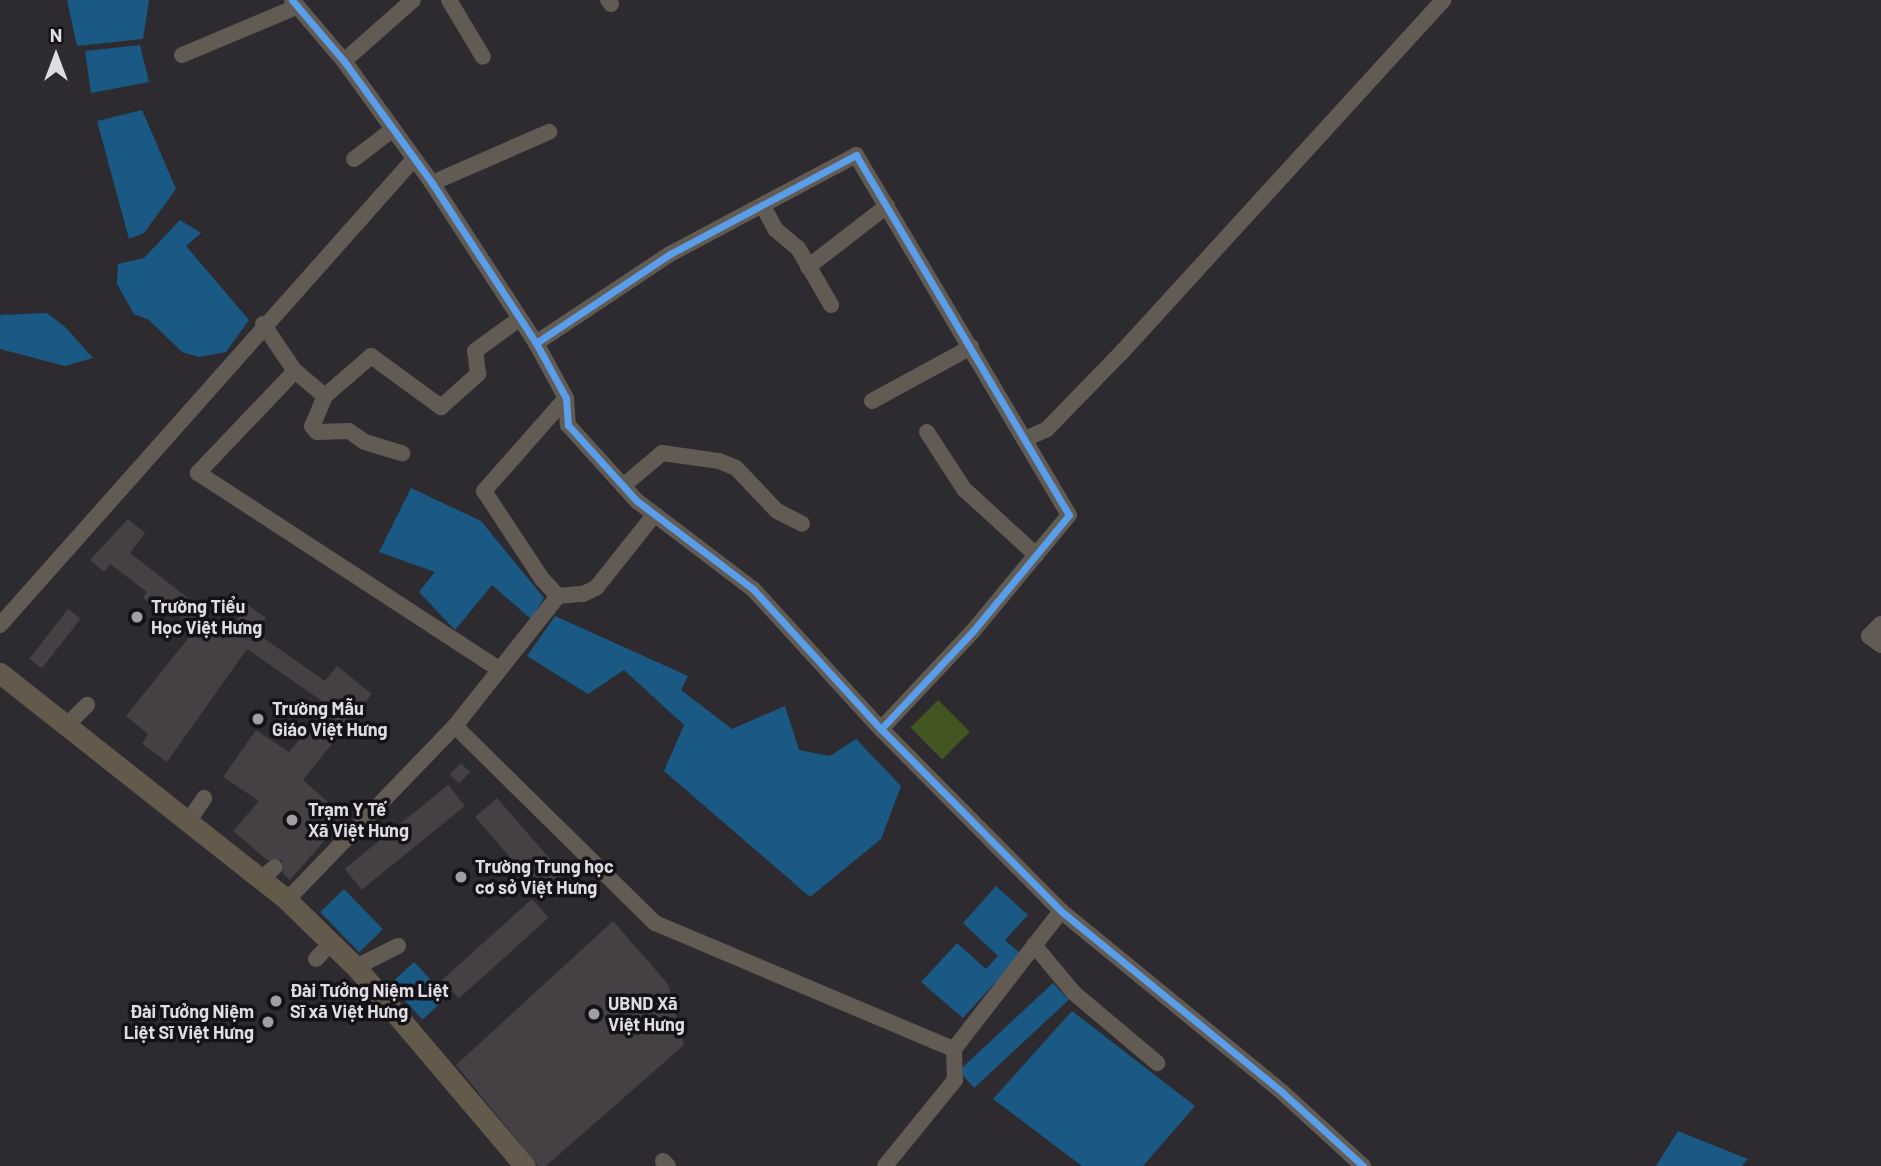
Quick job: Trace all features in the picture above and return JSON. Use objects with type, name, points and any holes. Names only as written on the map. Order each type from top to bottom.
[{"type":"main road","points":[[0,673],[188,822],[268,873],[287,900],[356,967],[480,1104],[531,1165]]},
{"type":"street","points":[[345,61],[413,0]]},
{"type":"street","points":[[449,0],[484,57]]},
{"type":"street","points":[[1025,439],[1047,429],[1121,353],[1443,0]]},
{"type":"street","points":[[182,55],[294,3],[345,61],[413,160],[432,183],[536,343],[566,398],[568,425],[623,486],[654,515],[753,589],[881,729],[1061,911],[1282,1092],[1363,1166]]},
{"type":"street","points":[[354,159],[392,130]]},
{"type":"street","points":[[432,183],[549,132]]},
{"type":"street","points":[[536,343],[670,254],[856,155],[1069,515],[1037,555],[881,729]]},
{"type":"street","points":[[0,625],[263,324],[413,160]]},
{"type":"street","points":[[763,206],[775,229],[798,248],[831,305]]},
{"type":"street","points":[[807,267],[887,206]]},
{"type":"street","points":[[402,453],[365,442],[349,431],[317,432],[312,426],[325,396],[371,356],[440,407],[478,374],[475,351],[519,319]]},
{"type":"street","points":[[263,324],[295,371],[325,396]]},
{"type":"street","points":[[872,401],[971,347]]},
{"type":"street","points":[[295,371],[198,473],[499,669]]},
{"type":"street","points":[[558,596],[484,491],[566,398]]},
{"type":"street","points":[[927,432],[964,489],[1037,555]]},
{"type":"street","points":[[623,486],[662,453],[719,461],[736,468],[777,511],[802,524]]},
{"type":"street","points":[[287,900],[455,726],[558,596],[596,588],[654,515]]},
{"type":"street","points":[[1881,624],[1869,636],[1881,645]]},
{"type":"street","points":[[66,726],[87,705]]},
{"type":"street","points":[[455,726],[655,923],[954,1049]]},
{"type":"street","points":[[188,822],[204,798]]},
{"type":"street","points":[[885,1166],[954,1080],[954,1049],[1061,911]]},
{"type":"street","points":[[316,959],[331,943]]},
{"type":"street","points":[[1034,945],[1074,993],[1157,1063]]},
{"type":"street","points":[[356,967],[398,946]]},
{"type":"green space","points":[[938,700],[970,732],[942,759],[910,728]]},
{"type":"water","points":[[67,0],[149,0],[143,39],[77,46]]},
{"type":"water","points":[[140,45],[149,82],[91,93],[85,51]]},
{"type":"water","points":[[142,110],[176,189],[144,233],[129,239],[97,121]]},
{"type":"water","points":[[180,220],[201,233],[186,246],[249,320],[226,352],[199,357],[182,352],[149,320],[134,314],[117,284],[118,264],[144,258]]},
{"type":"water","points":[[47,313],[65,327],[93,358],[65,366],[0,349],[0,315]]},
{"type":"water","points":[[411,488],[481,521],[544,598],[531,619],[492,585],[455,630],[419,592],[435,572],[379,552]]},
{"type":"water","points":[[555,616],[688,676],[681,690],[732,729],[785,706],[799,750],[830,756],[856,739],[901,786],[881,839],[810,897],[664,771],[684,725],[624,670],[588,694],[527,656]]},
{"type":"water","points":[[996,886],[1028,915],[1005,940],[1021,954],[963,1018],[921,982],[957,943],[986,969],[998,956],[963,923]]},
{"type":"water","points":[[344,889],[383,929],[359,952],[320,912]]},
{"type":"water","points":[[414,962],[447,997],[423,1020],[390,985]]},
{"type":"water","points":[[1053,983],[1069,1000],[974,1088],[959,1071]]},
{"type":"water","points":[[1072,1011],[1195,1106],[1143,1166],[1082,1166],[993,1099]]},
{"type":"water","points":[[1678,1131],[1748,1159],[1742,1166],[1656,1166]]},
{"type":"building","points":[[128,519],[145,533],[130,553],[205,611],[193,627],[165,605],[159,611],[143,598],[147,592],[110,564],[104,572],[90,560]]},
{"type":"building","points":[[248,605],[266,618],[255,632],[325,681],[337,666],[372,694],[303,780],[345,817],[290,880],[283,874],[282,860],[267,860],[233,831],[259,801],[223,777],[256,730],[289,752],[329,706],[247,649],[167,762],[142,744],[148,734],[126,716],[202,621],[223,639]]},
{"type":"building","points":[[68,609],[81,619],[42,668],[29,659]]},
{"type":"building","points":[[461,763],[470,772],[459,784],[450,774]]},
{"type":"building","points":[[448,785],[465,806],[362,890],[345,869]]},
{"type":"building","points":[[497,798],[564,875],[542,894],[475,817]]},
{"type":"building","points":[[532,899],[549,918],[459,999],[442,980]]},
{"type":"building","name":"UBND Xã Việt Hưng","points":[[613,921],[668,984],[684,1045],[546,1166],[538,1166],[456,1065]]},
{"type":"cycle path","points":[[292,0],[344,61],[432,183],[536,343],[566,398],[568,425],[637,501],[753,589],[881,729],[1061,911],[1282,1092],[1363,1166]]},
{"type":"cycle path","points":[[536,343],[670,254],[856,155],[1069,515],[973,631],[881,729]]},
{"type":"place","name":"Trường Tiểu Học Việt Hưng","points":[[137,617]]},
{"type":"place","name":"Trường Mẫu Giáo Việt Hưng","points":[[258,719]]},
{"type":"place","name":"Trạm Y Tế Xã Việt Hưng","points":[[292,820]]},
{"type":"place","name":"Trường Trung học cơ sở Việt Hưng","points":[[461,877]]},
{"type":"place","name":"Đài Tưởng Niệm Liệt Sĩ xã Việt Hưng","points":[[276,1001]]},
{"type":"place","name":"UBND Xã Việt Hưng","points":[[594,1014]]},
{"type":"place","name":"Đài Tưởng Niệm Liệt Sĩ Việt Hưng","points":[[268,1022]]}]
